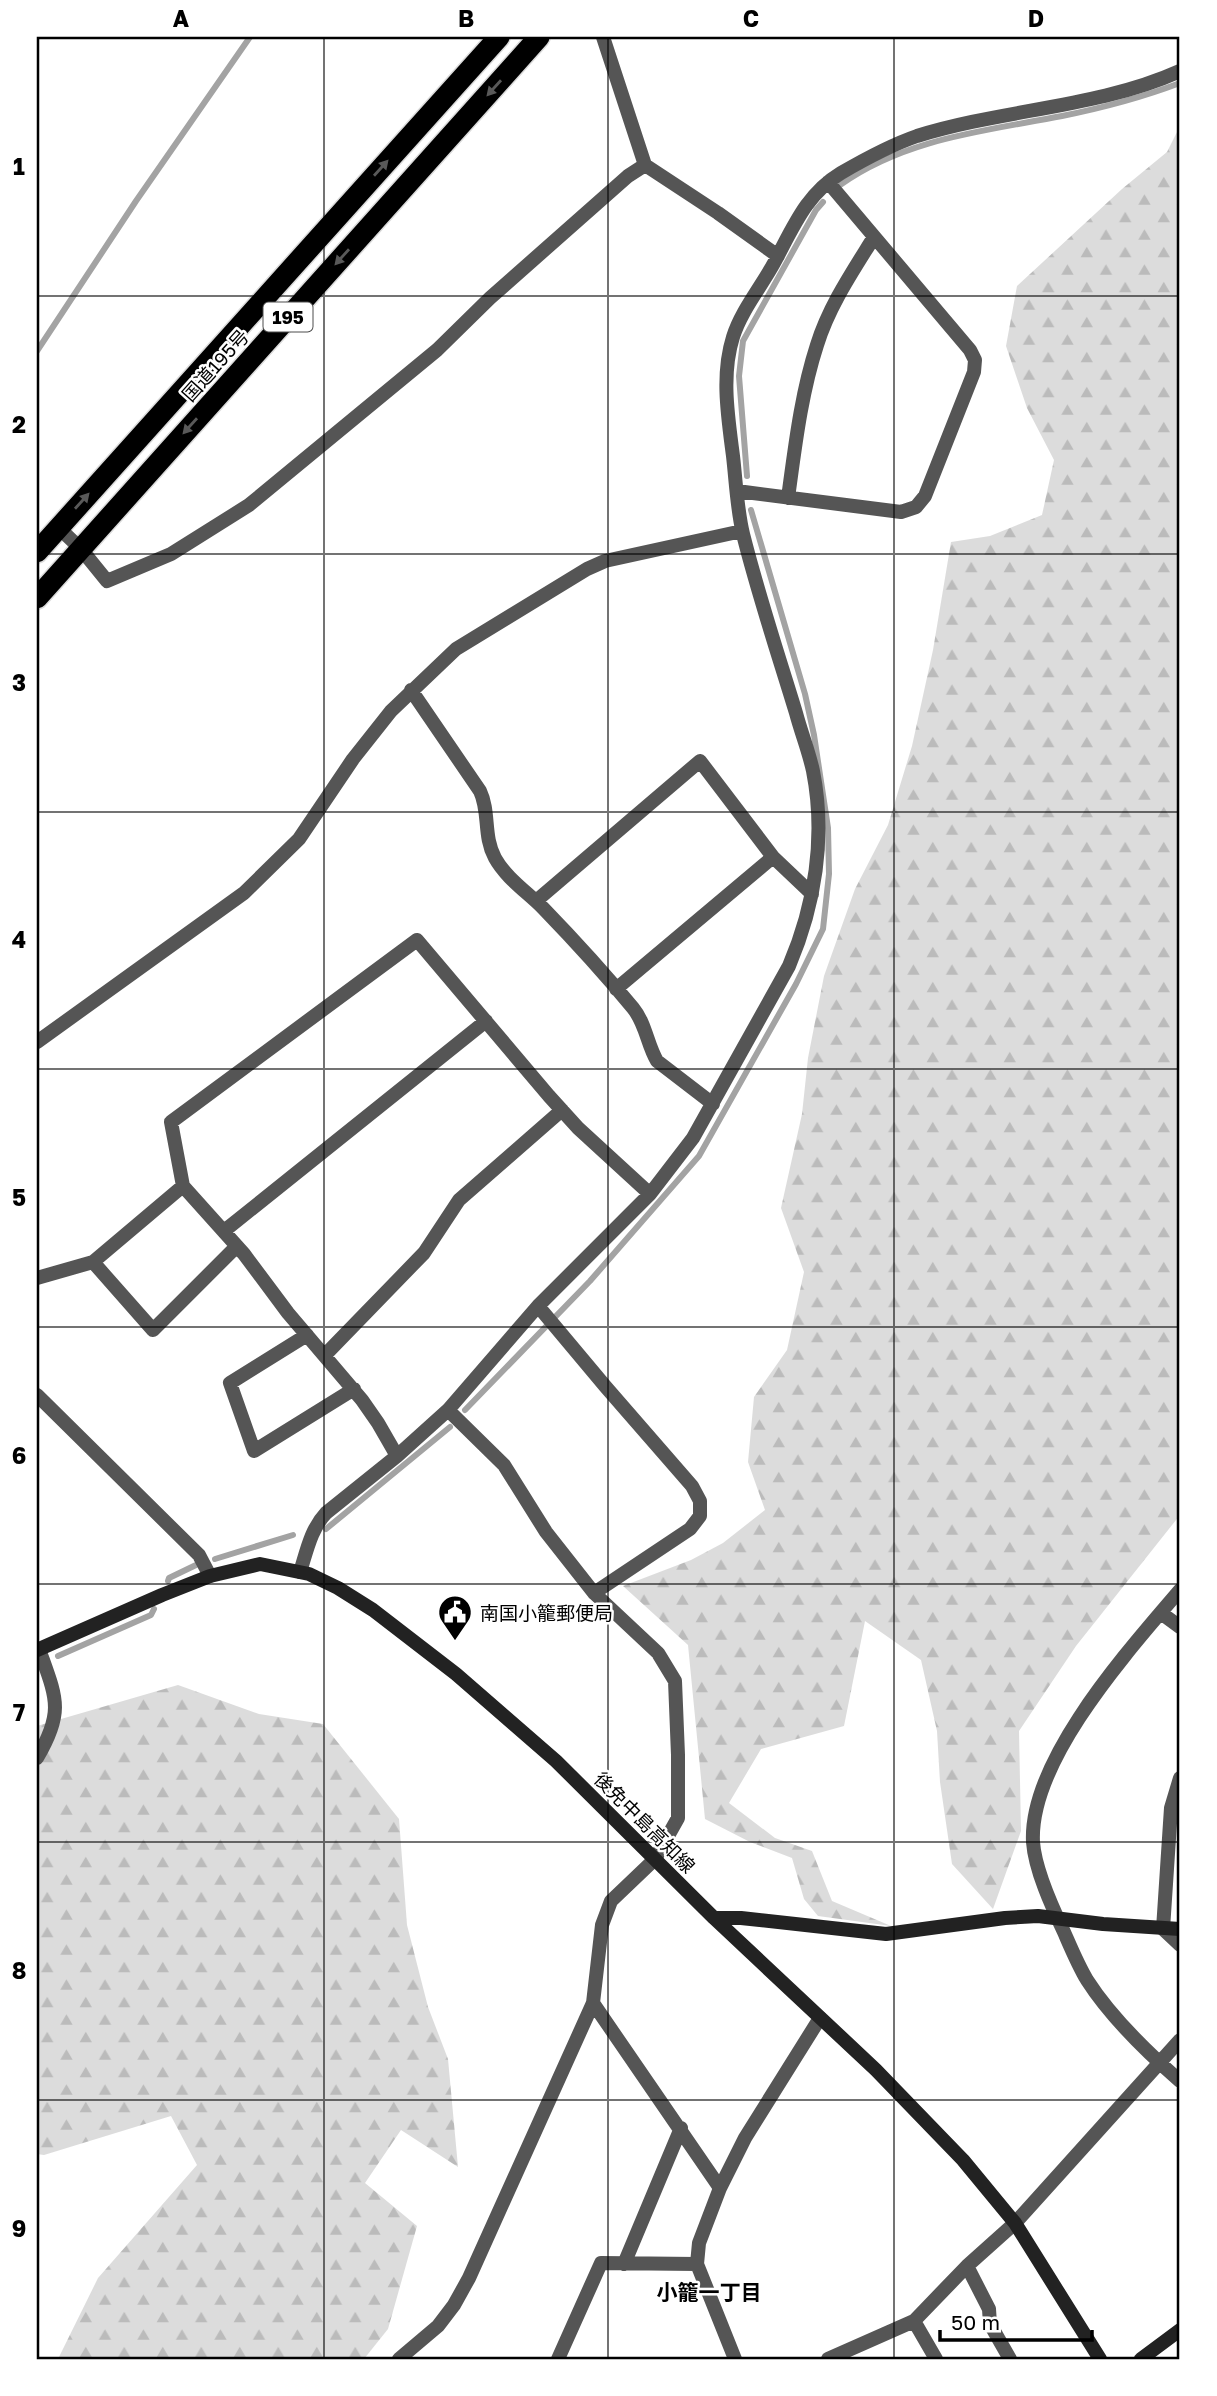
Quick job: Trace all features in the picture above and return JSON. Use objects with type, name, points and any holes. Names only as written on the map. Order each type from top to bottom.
[{"type":"highway","name":"国道195号","points":[[37,552],[499,37]]},
{"type":"highway","name":"国道195号","points":[[37,598],[540,37]]},
{"type":"main road","name":"後免中島高知線","points":[[38,1649],[210,1576],[260,1564],[300,1572],[338,1588],[373,1610],[456,1674],[556,1760],[714,1918],[876,2070],[963,2160],[1015,2223],[1100,2359]]},
{"type":"main road","points":[[714,1918],[741,1918],[886,1934],[1038,1916],[1180,1929]]},
{"type":"main road","points":[[1140,2359],[1180,2330]]},
{"type":"street","points":[[603,37],[645,165],[778,256]]},
{"type":"street","points":[[300,1572],[318,1522],[449,1410],[650,1194],[693,1138],[713,1104],[789,966],[804,928],[812,894],[818,825],[813,771],[742,531],[729,428],[727,363],[740,319],[806,205],[819,188],[828,182],[880,152],[918,136],[1120,93],[1180,71]]},
{"type":"street","points":[[59,527],[81,549],[107,582],[171,554],[249,505],[437,350],[489,298],[628,176],[645,165]]},
{"type":"street","points":[[737,491],[901,512],[916,508],[925,496],[974,372],[975,360],[970,350],[828,182]]},
{"type":"street","points":[[788,498],[797,433],[817,345],[826,320],[849,276],[874,237]]},
{"type":"street","points":[[37,1042],[244,893],[299,839],[353,759],[391,711],[456,649],[587,569],[606,561],[742,531]]},
{"type":"street","points":[[411,691],[480,791],[485,806],[487,839],[494,857],[640,1017],[657,1061],[713,1104]]},
{"type":"street","points":[[536,901],[700,761],[773,857],[812,894]]},
{"type":"street","points":[[616,989],[773,857]]},
{"type":"street","points":[[397,1456],[379,1423],[354,1389],[307,1335],[237,1246],[183,1186],[171,1122],[417,940],[562,1110],[650,1194]]},
{"type":"street","points":[[224,1231],[486,1021]]},
{"type":"street","points":[[325,1355],[374,1303],[409,1271],[459,1200],[562,1110]]},
{"type":"street","points":[[37,1278],[93,1262],[183,1186]]},
{"type":"street","points":[[93,1262],[153,1330],[237,1246]]},
{"type":"street","points":[[542,1310],[692,1486],[699,1501],[700,1516],[690,1529],[594,1593]]},
{"type":"street","points":[[307,1335],[230,1383],[254,1451],[354,1389]]},
{"type":"street","points":[[37,1395],[199,1555],[210,1576]]},
{"type":"street","points":[[399,2359],[438,2326],[459,2296],[593,2003],[603,1925],[611,1901],[654,1859],[678,1818],[675,1681],[659,1653],[594,1593],[545,1532],[505,1465],[449,1410]]},
{"type":"street","points":[[1180,1590],[1070,1731],[1052,1762],[1041,1791],[1033,1843],[1041,1876],[1085,1978],[1100,1999],[1159,2063],[1180,2081]]},
{"type":"street","points":[[1161,1612],[1180,1627]]},
{"type":"street","points":[[37,1758],[48,1739],[57,1710],[38,1649]]},
{"type":"street","points":[[1180,1778],[1171,1808],[1163,1929],[1180,1945]]},
{"type":"street","points":[[593,2003],[720,2188]]},
{"type":"street","points":[[735,2359],[697,2264],[699,2243],[720,2188],[745,2138],[820,2018]]},
{"type":"street","points":[[828,2359],[914,2321],[967,2266],[1015,2223],[1180,2040]]},
{"type":"street","points":[[624,2264],[681,2128]]},
{"type":"street","points":[[558,2359],[601,2263],[697,2264]]},
{"type":"street","points":[[967,2266],[989,2309],[990,2324],[1010,2359]]},
{"type":"street","points":[[914,2321],[936,2359]]},
{"type":"green space","points":[[1180,126],[1180,1515],[1076,1646],[1019,1731],[1021,1831],[993,1909],[952,1864],[940,1782],[937,1731],[921,1660],[865,1621],[844,1726],[761,1749],[729,1803],[775,1838],[812,1851],[832,1901],[891,1926],[818,1916],[804,1899],[792,1858],[750,1842],[705,1819],[688,1645],[623,1586],[691,1560],[723,1543],[765,1510],[748,1462],[754,1397],[787,1350],[804,1272],[781,1208],[802,1114],[808,1058],[824,976],[855,889],[888,825],[912,746],[933,650],[951,542],[990,536],[1042,515],[1054,460],[1027,408],[1006,346],[1017,286],[1122,189],[1167,152]]},
{"type":"green space","points":[[178,1685],[259,1714],[323,1724],[399,1819],[407,1925],[428,2007],[448,2059],[458,2167],[401,2130],[365,2183],[417,2226],[388,2329],[364,2359],[58,2359],[98,2278],[197,2165],[171,2116],[44,2155],[37,2154],[37,1726]]},
{"type":"waterway","points":[[37,351],[136,201],[250,37]]},
{"type":"waterway","points":[[840,185],[865,169],[919,146],[1092,109],[1180,83]]},
{"type":"waterway","points":[[747,476],[739,376],[743,341],[823,202]]},
{"type":"waterway","points":[[465,1410],[590,1281],[699,1156],[796,984],[823,929],[829,874],[828,828],[814,735],[805,694],[751,510]]},
{"type":"waterway","points":[[326,1529],[450,1427]]},
{"type":"waterway","points":[[215,1559],[293,1535]]},
{"type":"waterway","points":[[168,1581],[169,1578],[196,1565]]},
{"type":"waterway","points":[[58,1656],[151,1615],[154,1609]]},
{"type":"place","name":"南国小籠郵便局","points":[[455,1642]]},
{"type":"district","name":"小籠一丁目","points":[[709,2292]]}]
